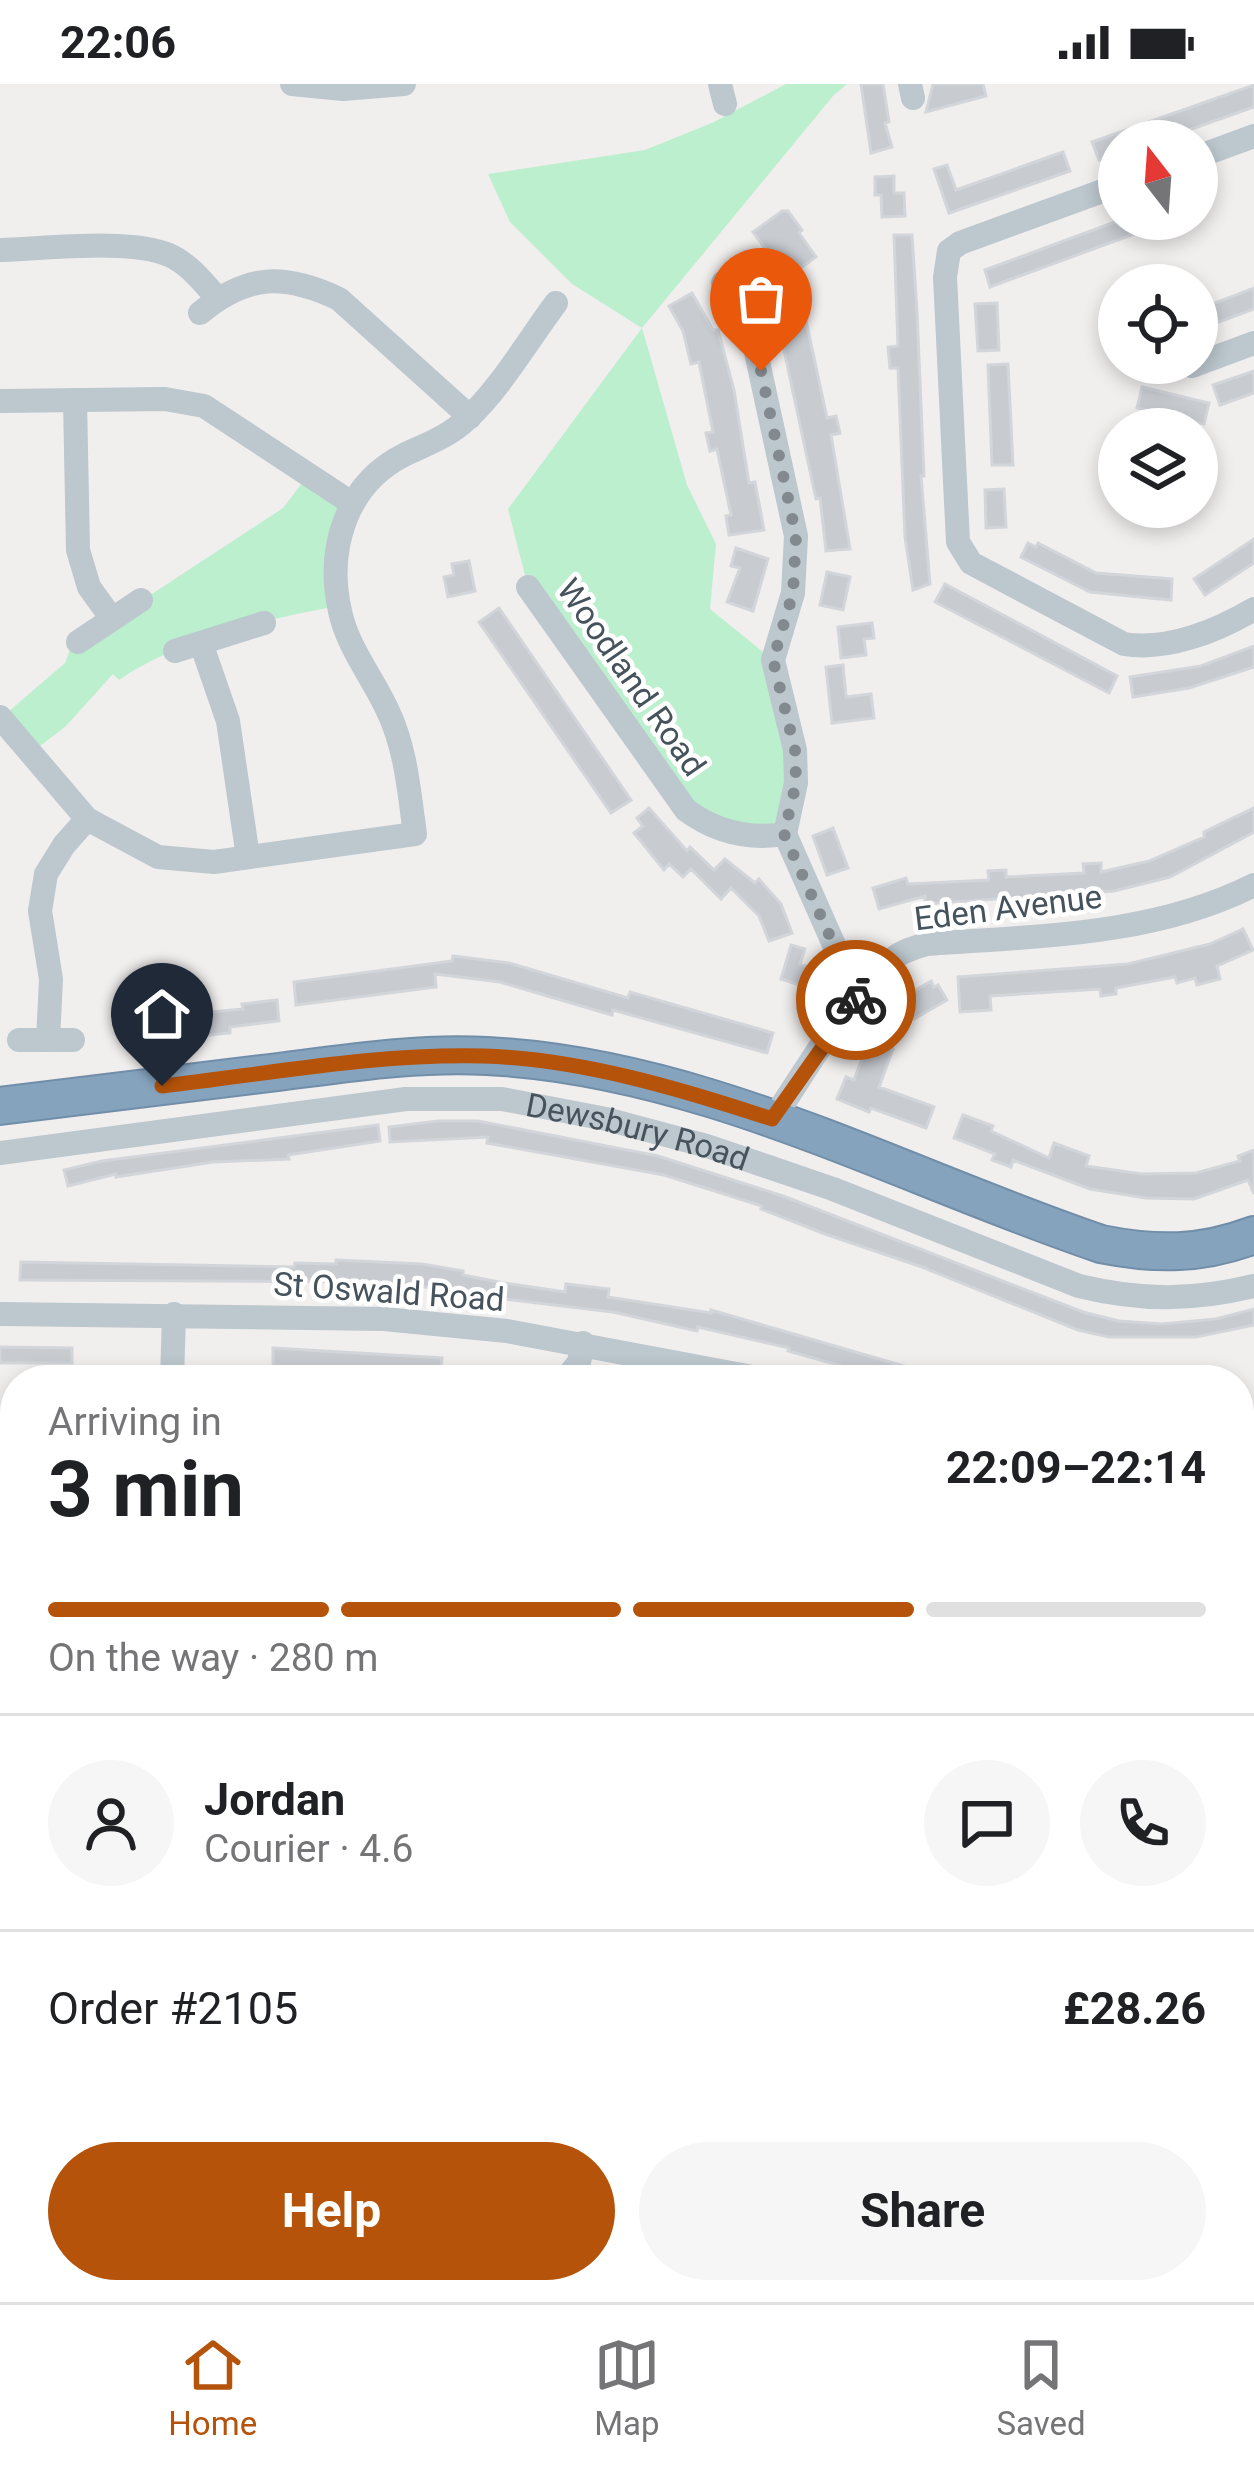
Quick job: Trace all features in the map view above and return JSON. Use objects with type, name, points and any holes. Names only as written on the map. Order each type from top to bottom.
[{"type":"highway","name":"Dewsbury Road","points":[[0,1106],[344,1064],[488,1056],[647,1081],[772,1119],[1101,1244],[1182,1254],[1254,1235]]},
{"type":"street","points":[[292,84],[404,84]]},
{"type":"street","points":[[1218,149],[1254,136]]},
{"type":"street","points":[[1098,193],[949,250],[945,277],[958,534],[965,558],[1124,644],[1151,645],[1194,635],[1254,609]]},
{"type":"street","points":[[0,250],[139,247],[170,255],[198,276],[208,306],[243,283],[315,288],[340,299],[470,418]]},
{"type":"street","points":[[741,284],[796,536],[793,593],[773,660],[795,750],[796,783],[784,834],[860,994]]},
{"type":"street","points":[[6,734],[87,819],[158,857],[214,862],[415,834],[402,746],[338,606],[342,521],[350,502],[372,475],[437,442],[470,418],[556,303]]},
{"type":"street","points":[[1218,357],[1254,344]]},
{"type":"street","points":[[0,400],[165,399],[205,406],[350,502]]},
{"type":"street","points":[[75,400],[78,550],[89,587],[112,619]]},
{"type":"street","name":"Woodland Road","points":[[528,587],[686,810],[722,832],[784,834]]},
{"type":"street","points":[[78,642],[142,601]]},
{"type":"street","points":[[175,651],[264,623]]},
{"type":"street","points":[[200,643],[228,721],[248,857]]},
{"type":"street","points":[[19,1040],[61,1040],[40,911],[46,874],[87,819]]},
{"type":"street","name":"Eden Avenue","points":[[772,1119],[860,994],[893,958],[926,944],[1142,924],[1188,912],[1254,885]]},
{"type":"street","name":"Dewsbury Road","points":[[0,1153],[406,1099],[502,1099],[606,1119],[706,1146],[1096,1290],[1178,1300],[1254,1286]]},
{"type":"street","name":"St Oswald Road","points":[[0,1314],[384,1318],[583,1343],[693,1365]]},
{"type":"street","points":[[172,1365],[174,1314]]},
{"type":"street","points":[[577,1365],[583,1343]]},
{"type":"green space","points":[[786,84],[847,84],[833,96],[642,328],[572,284],[510,222],[488,174],[645,150],[714,122]]},
{"type":"green space","points":[[642,328],[687,485],[716,544],[710,609],[773,660],[783,702],[785,834],[702,822],[528,587],[508,509]]},
{"type":"green space","points":[[309,474],[350,502],[338,606],[224,632],[168,653],[119,680],[113,674],[66,726],[31,753],[1,718],[65,663],[71,647],[283,508]]},
{"type":"building","points":[[861,84],[883,84],[892,147],[871,153]]},
{"type":"building","points":[[933,84],[983,84],[986,96],[926,112]]},
{"type":"building","points":[[1254,85],[1254,107],[1217,120],[1155,120]]},
{"type":"building","points":[[1063,152],[1070,171],[949,213],[934,169],[947,165],[956,190]]},
{"type":"building","points":[[894,176],[894,193],[904,193],[905,216],[882,217],[875,177]]},
{"type":"building","points":[[788,211],[816,257],[787,278],[753,232]]},
{"type":"building","points":[[1098,228],[1098,240],[1118,240],[990,287],[985,270]]},
{"type":"building","points":[[894,235],[912,235],[917,312],[921,476],[930,584],[913,590],[905,537],[898,368],[890,368],[888,347],[898,346]]},
{"type":"building","points":[[1254,288],[1254,309],[1218,322],[1218,302]]},
{"type":"building","points":[[692,293],[713,330],[718,330],[734,390],[749,483],[755,482],[764,530],[729,535],[726,516],[731,515],[717,449],[710,451],[706,433],[713,432],[699,362],[691,364],[683,331],[669,306]]},
{"type":"building","points":[[800,293],[827,418],[836,416],[840,433],[831,435],[850,549],[826,551],[820,498],[816,499],[773,299]]},
{"type":"building","points":[[997,303],[999,350],[978,351],[975,304]]},
{"type":"building","points":[[1008,364],[1013,465],[992,465],[988,365]]},
{"type":"building","points":[[1254,371],[1254,393],[1220,405],[1213,385]]},
{"type":"building","points":[[1142,387],[1209,403],[1208,408],[1137,408]]},
{"type":"building","points":[[1004,489],[1006,527],[986,528],[985,490]]},
{"type":"building","points":[[1254,539],[1254,563],[1205,595],[1194,579]]},
{"type":"building","points":[[1028,543],[1036,547],[1038,543],[1096,573],[1172,579],[1171,600],[1090,592],[1021,557]]},
{"type":"building","points":[[736,548],[768,559],[753,611],[727,602],[740,568],[731,566]]},
{"type":"building","points":[[469,561],[475,591],[448,597],[444,577],[454,575],[452,564]]},
{"type":"building","points":[[827,572],[850,577],[843,610],[820,605]]},
{"type":"building","points":[[945,584],[1117,676],[1109,693],[935,602]]},
{"type":"building","points":[[499,608],[631,800],[611,813],[479,622]]},
{"type":"building","points":[[872,623],[874,638],[864,639],[866,655],[841,658],[838,627]]},
{"type":"building","points":[[1254,646],[1254,667],[1189,688],[1133,697],[1130,677],[1201,666]]},
{"type":"building","points":[[843,665],[846,697],[871,694],[874,718],[832,723],[826,667]]},
{"type":"building","points":[[649,808],[687,851],[690,847],[714,870],[725,859],[755,883],[759,879],[781,904],[792,933],[769,941],[759,916],[731,888],[721,899],[691,869],[683,877],[669,864],[664,870],[634,833],[643,826],[637,818]]},
{"type":"building","points":[[1254,808],[1254,832],[1170,877],[1114,891],[925,904],[925,896],[879,909],[873,888],[906,878],[908,884],[989,880],[988,871],[1006,870],[1006,877],[1084,873],[1083,864],[1101,863],[1101,872],[1149,861]]},
{"type":"building","points":[[833,828],[848,868],[827,875],[813,836]]},
{"type":"building","points":[[1243,929],[1253,950],[1217,966],[1220,979],[1197,985],[1195,978],[1177,983],[1175,977],[1116,988],[1116,994],[1101,996],[1100,989],[990,996],[991,1010],[960,1012],[958,977],[1128,964],[1210,944]]},
{"type":"building","points":[[791,945],[805,949],[800,964],[811,968],[806,987],[781,979]]},
{"type":"building","points":[[453,956],[509,963],[628,998],[630,992],[773,1033],[767,1053],[500,982],[435,974],[436,987],[296,1005],[294,982],[452,961]]},
{"type":"building","points":[[931,981],[947,1000],[914,1019],[902,998]]},
{"type":"building","points":[[277,1000],[279,1021],[230,1027],[230,1033],[159,1040],[157,1017],[243,1009],[242,1004]]},
{"type":"building","points":[[869,1040],[893,1049],[879,1087],[934,1107],[926,1128],[837,1099],[846,1077],[854,1080]]},
{"type":"building","points":[[963,1115],[1049,1158],[1054,1143],[1089,1156],[1086,1166],[1142,1174],[1196,1173],[1240,1161],[1238,1156],[1254,1150],[1254,1194],[1248,1180],[1194,1199],[1090,1189],[1013,1160],[1011,1167],[992,1160],[995,1154],[954,1138]]},
{"type":"building","points":[[478,1121],[658,1156],[783,1196],[1083,1312],[1119,1321],[1162,1324],[1216,1319],[1254,1309],[1254,1325],[1196,1337],[1109,1337],[1078,1330],[762,1206],[664,1175],[487,1143],[488,1137],[390,1142],[389,1127]]},
{"type":"building","points":[[378,1125],[380,1141],[288,1155],[289,1159],[213,1162],[116,1174],[68,1186],[64,1170],[102,1161]]},
{"type":"building","points":[[336,1260],[422,1264],[565,1292],[566,1284],[609,1289],[608,1297],[711,1310],[900,1365],[838,1365],[698,1327],[697,1331],[613,1312],[388,1282],[20,1280],[21,1262],[336,1264]]},
{"type":"building","points":[[0,1347],[72,1348],[72,1363],[0,1363]]},
{"type":"building","points":[[273,1348],[442,1358],[441,1365],[273,1365]]},
{"type":"way so far","points":[[761,371],[796,536],[793,593],[773,660],[795,750],[796,783],[784,834],[860,994],[856,1000]]},
{"type":"route","points":[[162,1086],[344,1064],[488,1056],[647,1081],[772,1119],[856,1000]]}]
